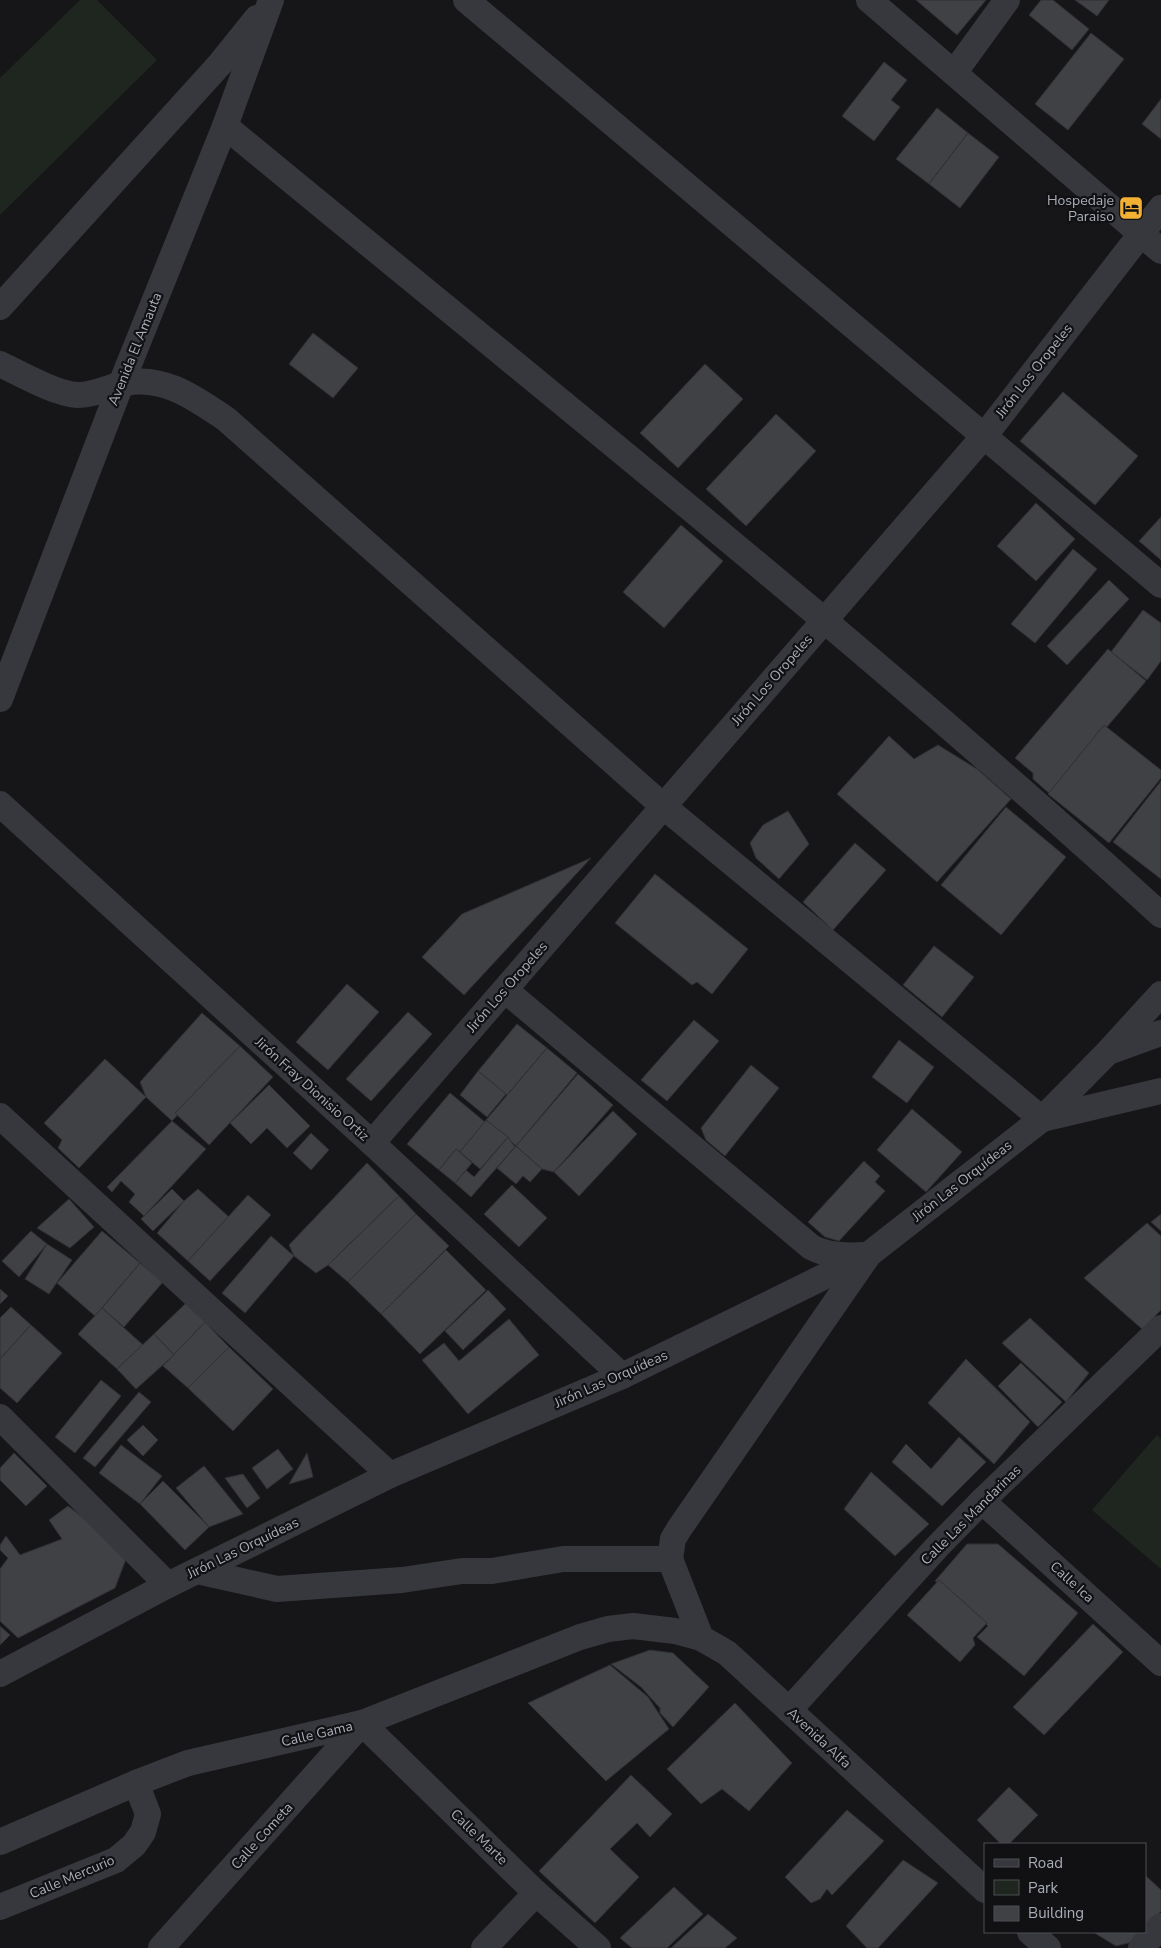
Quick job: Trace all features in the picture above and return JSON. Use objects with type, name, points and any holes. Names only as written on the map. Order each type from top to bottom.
[{"type":"street","points":[[466,0],[1161,584]]},
{"type":"street","points":[[870,0],[1161,251]]},
{"type":"street","points":[[954,74],[1007,0]]},
{"type":"street","points":[[0,307],[220,64],[270,2]]},
{"type":"street","name":"Avenida El Amauta","points":[[0,699],[121,384],[225,126],[270,2]]},
{"type":"street","points":[[225,126],[824,619],[1058,822],[1161,915]]},
{"type":"street","name":"Jirón Los Oropeles","points":[[372,1143],[985,435],[1161,208]]},
{"type":"street","points":[[0,364],[62,392],[76,395],[91,394],[121,384],[138,381],[151,382],[174,388],[190,395],[226,419],[663,806],[1042,1119],[1161,1090]]},
{"type":"street","name":"Jirón Fray Dionisio Ortiz","points":[[0,804],[372,1143],[622,1376]]},
{"type":"street","points":[[505,990],[811,1247],[822,1253],[834,1255],[868,1255]]},
{"type":"street","name":"Jirón Las Orquídeas","points":[[1,1672],[168,1585],[390,1475],[622,1376],[868,1255],[1042,1119],[1108,1052],[1161,994]]},
{"type":"street","points":[[1108,1052],[1161,1034]]},
{"type":"street","points":[[0,1116],[390,1475]]},
{"type":"street","points":[[701,1638],[670,1559],[673,1539],[868,1255]]},
{"type":"street","name":"Calle Las Mandarinas","points":[[789,1710],[937,1547],[1161,1328]]},
{"type":"street","points":[[0,1417],[168,1585]]},
{"type":"street","name":"Calle Ica","points":[[982,1501],[1161,1664]]},
{"type":"street","points":[[198,1571],[277,1589],[402,1580],[462,1571],[492,1571],[563,1559],[670,1559]]},
{"type":"street","name":"Avenida Alfa","points":[[633,1626],[675,1631],[701,1638],[727,1653],[984,1889]]},
{"type":"street","name":"Calle Gama","points":[[0,1842],[136,1783],[188,1764],[362,1723],[580,1637],[608,1628],[633,1626]]},
{"type":"street","name":"Calle Marte","points":[[362,1723],[536,1893],[598,1948]]},
{"type":"street","name":"Calle Cometa","points":[[161,1948],[362,1723]]},
{"type":"street","name":"Calle Mercurio","points":[[0,1907],[116,1860],[134,1845],[143,1832],[148,1814],[136,1783]]},
{"type":"street","points":[[484,1948],[536,1893]]},
{"type":"street","points":[[1141,1948],[1161,1926]]},
{"type":"street","points":[[1031,1933],[1048,1948]]},
{"type":"green space","points":[[80,0],[97,0],[157,60],[0,215],[0,78]]},
{"type":"green space","points":[[1157,1435],[1161,1439],[1161,1569],[1092,1510]]},
{"type":"building","points":[[916,0],[986,0],[957,35]]},
{"type":"building","points":[[1041,0],[1053,0],[1089,29],[1072,50],[1029,15]]},
{"type":"building","points":[[1075,0],[1109,0],[1097,16]]},
{"type":"building","points":[[1091,33],[1124,59],[1068,130],[1035,104]]},
{"type":"building","points":[[884,62],[907,80],[891,100],[900,107],[874,141],[842,116]]},
{"type":"building","points":[[1161,99],[1161,139],[1142,124]]},
{"type":"building","points":[[937,108],[968,133],[929,184],[896,159]]},
{"type":"building","points":[[968,133],[999,157],[960,208],[929,184]]},
{"type":"building","points":[[313,333],[358,368],[333,398],[289,364]]},
{"type":"building","points":[[705,364],[743,399],[678,468],[640,433]]},
{"type":"building","points":[[1063,392],[1138,456],[1095,505],[1020,441]]},
{"type":"building","points":[[776,414],[816,451],[746,526],[706,489]]},
{"type":"building","points":[[1036,503],[1075,539],[1036,581],[997,546]]},
{"type":"building","points":[[1161,517],[1161,560],[1139,541]]},
{"type":"building","points":[[681,525],[723,561],[664,628],[623,592]]},
{"type":"building","points":[[1073,549],[1097,569],[1035,643],[1011,624]]},
{"type":"building","points":[[1109,580],[1129,599],[1067,665],[1047,646]]},
{"type":"building","points":[[1143,610],[1161,623],[1161,661],[1147,680],[1111,652]]},
{"type":"building","points":[[1108,649],[1146,681],[1050,794],[1033,779],[1033,773],[1015,758]]},
{"type":"building","points":[[1104,725],[1161,770],[1161,778],[1109,843],[1048,794]]},
{"type":"building","points":[[889,736],[914,759],[938,745],[977,769],[1011,799],[937,882],[837,794]]},
{"type":"building","points":[[1161,781],[1161,879],[1113,842]]},
{"type":"building","points":[[1006,807],[1066,857],[1001,935],[941,885]]},
{"type":"building","points":[[788,811],[809,844],[779,879],[756,858],[750,843],[763,825]]},
{"type":"building","points":[[855,843],[886,870],[833,930],[803,902]]},
{"type":"building","points":[[591,858],[464,995],[422,957],[462,914]]},
{"type":"building","points":[[655,874],[748,949],[712,994],[697,982],[692,985],[615,923]]},
{"type":"building","points":[[934,946],[974,977],[942,1017],[903,985]]},
{"type":"building","points":[[347,984],[379,1012],[328,1070],[296,1042]]},
{"type":"building","points":[[408,1012],[432,1034],[371,1101],[346,1079]]},
{"type":"building","points":[[202,1013],[240,1046],[172,1121],[146,1097],[140,1082]]},
{"type":"building","points":[[694,1020],[719,1041],[667,1101],[641,1080]]},
{"type":"building","points":[[517,1024],[547,1048],[507,1095],[478,1071]]},
{"type":"building","points":[[899,1040],[934,1067],[907,1103],[872,1077]]},
{"type":"building","points":[[240,1046],[273,1077],[209,1145],[175,1113]]},
{"type":"building","points":[[547,1048],[577,1073],[516,1146],[486,1120]]},
{"type":"building","points":[[105,1059],[146,1097],[79,1168],[58,1148],[62,1140],[44,1123]]},
{"type":"building","points":[[751,1065],[779,1088],[725,1156],[706,1140],[701,1128]]},
{"type":"building","points":[[478,1071],[506,1094],[487,1117],[460,1095]]},
{"type":"building","points":[[578,1074],[613,1105],[554,1172],[542,1169],[516,1146]]},
{"type":"building","points":[[269,1085],[310,1126],[287,1148],[267,1128],[251,1144],[230,1123]]},
{"type":"building","points":[[450,1093],[485,1122],[460,1152],[456,1149],[439,1170],[407,1144]]},
{"type":"building","points":[[912,1109],[962,1152],[926,1192],[877,1150]]},
{"type":"building","points":[[613,1111],[637,1134],[579,1196],[554,1172]]},
{"type":"building","points":[[486,1120],[508,1137],[480,1169],[460,1152]]},
{"type":"building","points":[[172,1121],[206,1149],[144,1216],[129,1202],[135,1194],[121,1181],[112,1192],[107,1187]]},
{"type":"building","points":[[311,1133],[329,1150],[311,1170],[293,1153]]},
{"type":"building","points":[[508,1137],[515,1147],[471,1197],[455,1183],[466,1170],[474,1177]]},
{"type":"building","points":[[516,1146],[542,1169],[530,1182],[523,1176],[516,1184],[497,1168]]},
{"type":"building","points":[[456,1149],[472,1163],[455,1183],[439,1170]]},
{"type":"building","points":[[864,1161],[880,1176],[875,1182],[885,1191],[839,1241],[825,1237],[808,1222]]},
{"type":"building","points":[[367,1163],[399,1196],[328,1265],[316,1273],[294,1256],[289,1245]]},
{"type":"building","points":[[512,1185],[547,1218],[519,1247],[484,1214]]},
{"type":"building","points":[[172,1189],[184,1201],[153,1231],[141,1219]]},
{"type":"building","points":[[198,1189],[229,1217],[188,1261],[157,1233],[184,1201]]},
{"type":"building","points":[[248,1195],[271,1215],[210,1281],[188,1261]]},
{"type":"building","points":[[399,1196],[416,1214],[348,1282],[328,1265]]},
{"type":"building","points":[[69,1199],[94,1227],[70,1248],[37,1228]]},
{"type":"building","points":[[416,1214],[449,1246],[381,1314],[348,1282]]},
{"type":"building","points":[[1161,1214],[1161,1231],[1151,1222]]},
{"type":"building","points":[[1147,1223],[1161,1236],[1161,1310],[1142,1329],[1084,1278]]},
{"type":"building","points":[[31,1231],[47,1244],[19,1277],[2,1261]]},
{"type":"building","points":[[102,1231],[140,1263],[95,1316],[57,1283]]},
{"type":"building","points":[[271,1236],[294,1256],[245,1313],[222,1293]]},
{"type":"building","points":[[47,1244],[72,1260],[49,1294],[25,1279]]},
{"type":"building","points":[[446,1250],[486,1290],[420,1354],[381,1314]]},
{"type":"building","points":[[140,1263],[163,1282],[124,1327],[102,1308]]},
{"type":"building","points":[[0,1289],[8,1296],[0,1304]]},
{"type":"building","points":[[488,1290],[506,1309],[463,1350],[445,1331]]},
{"type":"building","points":[[186,1303],[205,1322],[174,1355],[154,1334]]},
{"type":"building","points":[[11,1307],[31,1325],[0,1359],[0,1318]]},
{"type":"building","points":[[102,1308],[143,1345],[117,1369],[78,1334]]},
{"type":"building","points":[[1030,1318],[1089,1373],[1066,1402],[1002,1343]]},
{"type":"building","points":[[509,1319],[539,1355],[468,1414],[422,1360],[444,1343],[459,1361]]},
{"type":"building","points":[[205,1322],[229,1347],[188,1388],[163,1366]]},
{"type":"building","points":[[31,1325],[62,1353],[17,1403],[0,1388],[0,1359]]},
{"type":"building","points":[[154,1334],[174,1355],[136,1389],[117,1369]]},
{"type":"building","points":[[229,1347],[273,1389],[233,1431],[188,1388]]},
{"type":"building","points":[[966,1359],[1030,1422],[994,1464],[928,1403]]},
{"type":"building","points":[[1021,1363],[1062,1402],[1038,1427],[998,1386]]},
{"type":"building","points":[[101,1380],[121,1396],[75,1453],[55,1437]]},
{"type":"building","points":[[139,1392],[151,1402],[95,1467],[83,1458]]},
{"type":"building","points":[[143,1425],[158,1440],[143,1456],[127,1440]]},
{"type":"building","points":[[959,1437],[986,1462],[942,1506],[892,1462],[906,1444],[931,1469]]},
{"type":"building","points":[[121,1445],[162,1476],[140,1504],[99,1473]]},
{"type":"building","points":[[278,1449],[293,1469],[267,1489],[252,1468]]},
{"type":"building","points":[[14,1453],[47,1486],[26,1506],[0,1480],[0,1468]]},
{"type":"building","points":[[307,1453],[313,1477],[289,1484]]},
{"type":"building","points":[[204,1466],[243,1514],[209,1527],[176,1488]]},
{"type":"building","points":[[871,1472],[929,1524],[895,1556],[844,1509]]},
{"type":"building","points":[[243,1474],[260,1498],[247,1508],[225,1478]]},
{"type":"building","points":[[163,1481],[209,1527],[185,1550],[140,1504]]},
{"type":"building","points":[[68,1506],[111,1539],[126,1559],[115,1588],[18,1638],[0,1621],[0,1569],[8,1558],[0,1550],[0,1545],[6,1536],[20,1555],[62,1539],[49,1520]]},
{"type":"building","points":[[967,1544],[998,1544],[1078,1613],[1024,1676],[977,1637],[988,1626],[958,1597],[935,1581]]},
{"type":"building","points":[[939,1580],[987,1623],[973,1638],[975,1645],[960,1662],[907,1615]]},
{"type":"building","points":[[1093,1624],[1123,1652],[1044,1735],[1013,1707]]},
{"type":"building","points":[[0,1626],[10,1635],[0,1645]]},
{"type":"building","points":[[650,1650],[673,1653],[709,1687],[673,1727],[660,1713],[660,1708],[641,1687],[611,1664]]},
{"type":"building","points":[[610,1665],[648,1697],[669,1729],[606,1781],[528,1703]]},
{"type":"building","points":[[735,1703],[792,1763],[749,1811],[722,1789],[701,1804],[667,1769]]},
{"type":"building","points":[[631,1775],[672,1814],[650,1837],[637,1823],[610,1849],[639,1877],[595,1923],[539,1871]]},
{"type":"building","points":[[1009,1787],[1038,1815],[1010,1843],[1000,1843],[977,1820]]},
{"type":"building","points":[[847,1810],[884,1841],[832,1895],[827,1889],[820,1899],[811,1903],[785,1877]]},
{"type":"building","points":[[903,1860],[938,1883],[878,1948],[867,1948],[846,1926]]},
{"type":"building","points":[[1146,1876],[1161,1890],[1161,1911],[1146,1927]]},
{"type":"building","points":[[674,1887],[703,1914],[667,1948],[632,1948],[620,1938]]},
{"type":"building","points":[[708,1914],[737,1938],[725,1948],[671,1948]]},
{"type":"building","points":[[1095,1933],[1141,1933],[1132,1942],[1116,1946]]},
{"type":"place","name":"Hospedaje Paraiso","points":[[1131,208]]}]
